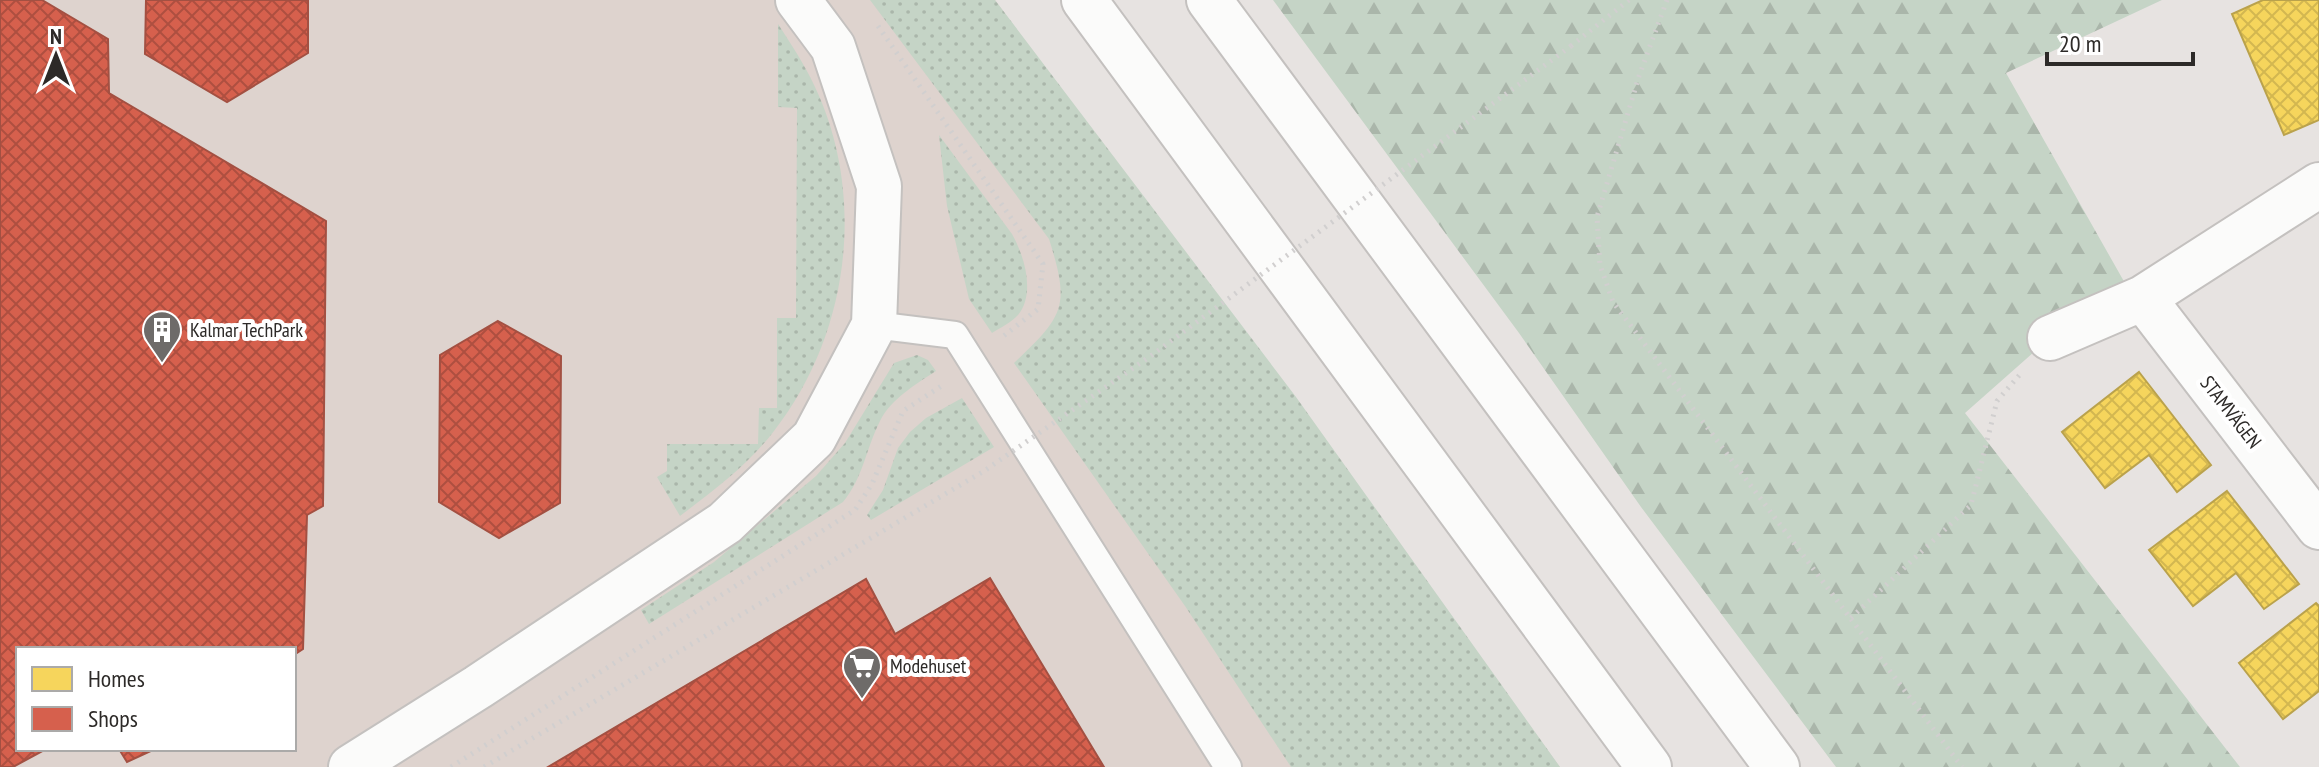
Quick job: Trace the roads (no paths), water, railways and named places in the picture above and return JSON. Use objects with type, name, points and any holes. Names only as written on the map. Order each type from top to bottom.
[{"type":"main road","points":[[351,767],[725,523],[814,438],[874,325],[879,186],[833,47],[798,0]]},
{"type":"main road","points":[[1084,0],[1649,767]]},
{"type":"main road","points":[[1209,0],[1777,767]]},
{"type":"main road","points":[[2050,338],[2143,298],[2319,185]]},
{"type":"main road","name":"STAMVÄGEN","points":[[2143,298],[2319,527]]},
{"type":"lane","points":[[874,325],[955,335],[1228,767]]},
{"type":"place","name":"Kalmar TechPark","points":[[162,364]]},
{"type":"place","name":"Modehuset","points":[[862,700]]}]
